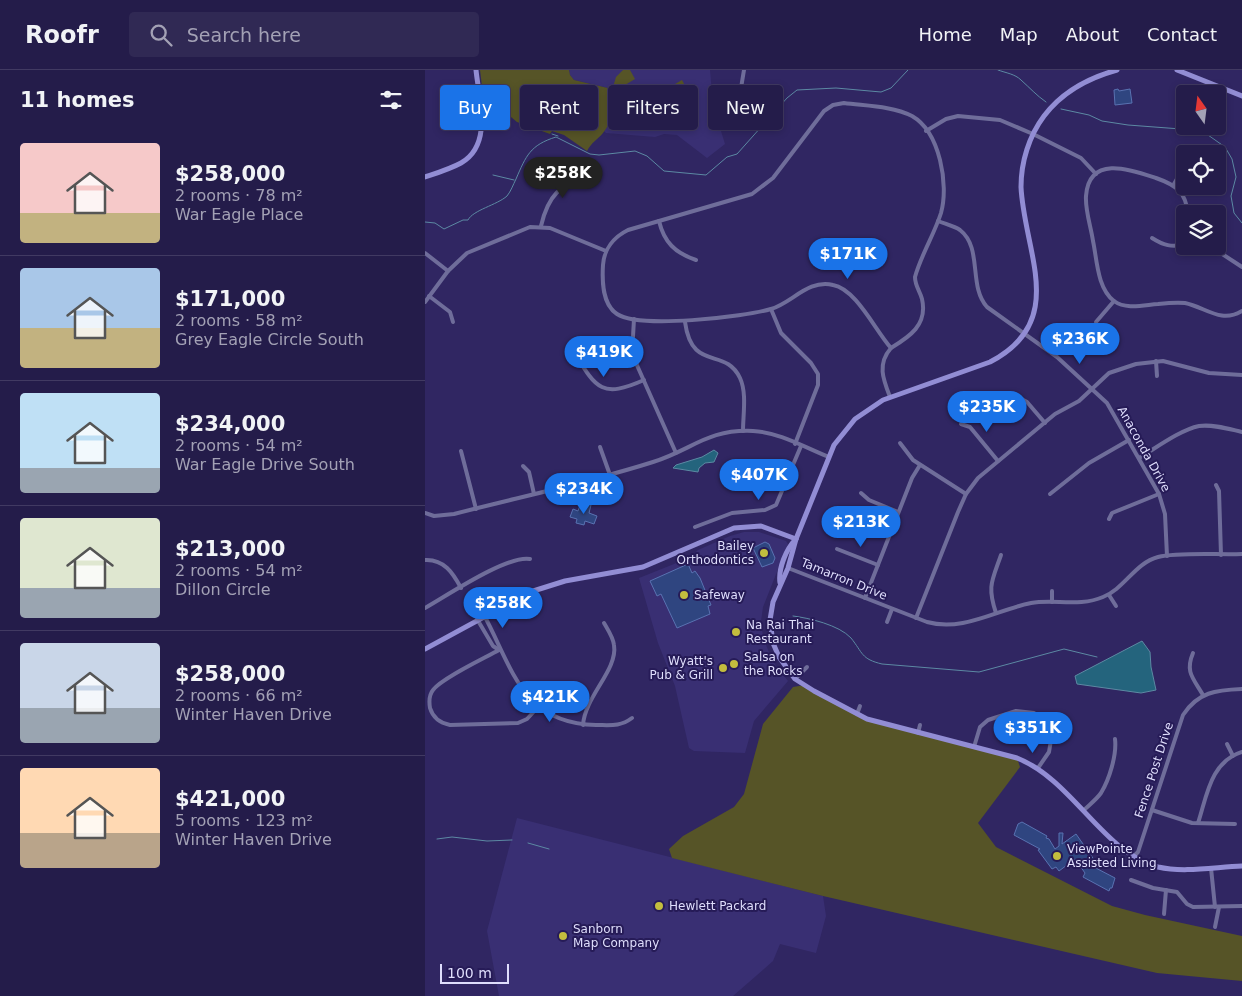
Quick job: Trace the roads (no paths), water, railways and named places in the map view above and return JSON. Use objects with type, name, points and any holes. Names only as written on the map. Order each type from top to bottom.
[{"type":"main road","points":[[425,177],[461,164],[477,147],[482,125],[476,70]]},
{"type":"main road","points":[[1096,70],[1098,76]]},
{"type":"main road","points":[[1117,70],[1098,76],[1071,89],[1043,118],[1033,134],[1024,161],[1021,186],[1036,272],[1037,292],[1033,313],[1023,333],[1004,353],[989,362],[890,397],[871,406],[855,419],[841,436],[829,457],[796,539],[788,568],[780,583],[771,611],[771,631],[779,657],[795,679],[857,714],[877,722],[1017,758],[1038,768],[1133,856],[1152,865],[1170,869],[1242,866]]},
{"type":"main road","points":[[1177,70],[1242,96]]},
{"type":"main road","points":[[425,649],[484,615],[530,592],[560,582],[643,567],[734,528],[761,526],[796,539]]},
{"type":"main road","points":[[780,583],[779,574],[791,544],[796,539]]},
{"type":"street","points":[[742,85],[744,70]]},
{"type":"street","points":[[890,397],[883,380],[884,356],[891,348],[908,338],[920,322],[922,301],[915,283],[915,277],[938,221],[943,203],[942,164],[937,149],[916,119],[898,111],[838,104],[828,108],[820,115],[773,178],[758,191],[746,197],[623,233],[613,240],[606,252],[603,270],[606,301],[617,314],[633,319],[685,322],[771,309],[813,286],[827,284],[840,287],[852,295],[878,334],[891,348]]},
{"type":"street","points":[[926,131],[946,119],[958,116],[1000,120],[1081,158],[1096,174]]},
{"type":"street","points":[[1187,205],[1184,194],[1173,184],[1121,167],[1108,168],[1096,174],[1087,189],[1087,206],[1101,282],[1107,294],[1114,301],[1127,306],[1183,303],[1221,316],[1235,315],[1242,311]]},
{"type":"street","points":[[541,226],[547,206],[554,194],[573,181],[590,177]]},
{"type":"street","points":[[1173,184],[1176,179]]},
{"type":"street","name":"Anaconda Drive","points":[[938,221],[961,231],[969,242],[977,287],[983,302],[993,312],[1057,357],[1107,403],[1159,494],[1165,514],[1167,556]]},
{"type":"street","points":[[659,222],[662,235],[671,246],[696,260]]},
{"type":"street","points":[[425,302],[461,257],[472,250],[526,228],[541,226],[550,228],[606,252]]},
{"type":"street","points":[[1151,238],[1167,246],[1176,247]]},
{"type":"street","points":[[425,253],[448,271]]},
{"type":"street","points":[[1224,255],[1242,267]]},
{"type":"street","points":[[429,296],[449,312],[453,322]]},
{"type":"street","points":[[1096,322],[1114,301]]},
{"type":"street","points":[[771,309],[781,333],[811,363],[819,379],[795,444]]},
{"type":"street","points":[[633,319],[632,354],[676,453]]},
{"type":"street","points":[[685,322],[687,336],[693,348],[707,357],[726,363],[740,378],[743,392],[743,431]]},
{"type":"street","points":[[574,352],[590,377],[605,388],[623,389],[644,380]]},
{"type":"street","points":[[1156,361],[1157,376]]},
{"type":"street","points":[[915,618],[966,494],[978,478],[1055,414],[1079,401],[1116,370],[1156,361],[1172,362],[1209,373],[1242,375]]},
{"type":"street","points":[[1018,397],[1027,402],[1045,423]]},
{"type":"street","points":[[961,424],[970,428],[998,461]]},
{"type":"street","points":[[1139,458],[1189,429],[1200,426],[1212,426],[1242,432]]},
{"type":"street","points":[[425,513],[434,516],[454,514],[610,475],[661,460],[713,435],[743,431],[759,432],[829,457]]},
{"type":"street","points":[[1050,494],[1089,463],[1129,440]]},
{"type":"street","points":[[901,443],[908,456],[966,494]]},
{"type":"street","points":[[695,527],[732,513],[765,510],[776,504],[801,446]]},
{"type":"street","points":[[600,447],[610,475]]},
{"type":"street","points":[[461,451],[476,509]]},
{"type":"street","points":[[865,598],[913,478],[920,465]]},
{"type":"street","points":[[523,466],[529,472],[534,494]]},
{"type":"street","points":[[1217,486],[1219,491],[1221,555]]},
{"type":"street","points":[[861,493],[869,500],[899,512]]},
{"type":"street","points":[[1109,519],[1112,513],[1159,494]]},
{"type":"street","points":[[837,549],[878,565]]},
{"type":"street","name":"Tamarron Drive","points":[[788,568],[915,618],[933,624],[948,625],[1031,603],[1092,601],[1109,594],[1145,563],[1158,557],[1242,554]]},
{"type":"street","points":[[995,613],[990,586],[1001,555]]},
{"type":"street","points":[[425,608],[505,564],[521,557],[530,559]]},
{"type":"street","points":[[425,560],[436,561],[448,568],[461,588]]},
{"type":"street","points":[[1052,591],[1052,602]]},
{"type":"street","points":[[1109,594],[1115,606]]},
{"type":"street","name":"Tamarron Drive","points":[[887,622],[892,609]]},
{"type":"street","points":[[484,615],[499,642],[499,650]]},
{"type":"street","points":[[477,619],[493,646],[499,650],[523,691],[539,706],[565,720],[583,725],[623,725],[632,718]]},
{"type":"street","points":[[583,725],[585,709],[609,669],[614,656],[612,638],[605,623]]},
{"type":"street","points":[[499,650],[436,686],[430,698],[430,708],[433,716],[440,722],[450,725],[513,724],[527,719],[539,706]]},
{"type":"street","points":[[1193,653],[1189,664],[1190,671],[1203,695],[1215,690],[1242,689]]},
{"type":"street","points":[[795,679],[807,667]]},
{"type":"street","name":"Fence Post Drive","points":[[1133,856],[1138,852],[1180,722],[1188,708],[1203,695]]},
{"type":"street","points":[[857,714],[860,706]]},
{"type":"street","points":[[974,747],[980,727],[988,720],[1016,711],[1035,711],[1045,722],[1051,740],[1049,752],[1038,768]]},
{"type":"street","points":[[918,732],[920,724]]},
{"type":"street","points":[[1084,810],[1098,797],[1104,786],[1116,748],[1115,739]]},
{"type":"street","points":[[1227,744],[1233,756]]},
{"type":"street","points":[[1198,823],[1213,775],[1221,764],[1242,752]]},
{"type":"street","points":[[1152,810],[1198,823],[1235,824]]},
{"type":"street","points":[[1211,868],[1217,907],[1215,927]]},
{"type":"street","points":[[1131,880],[1153,888],[1177,892],[1187,904],[1193,907],[1242,906]]},
{"type":"street","points":[[1164,914],[1166,890]]},
{"type":"water","points":[[714,450],[718,453],[714,462],[705,463],[699,468],[698,472],[673,468],[676,465],[702,457]]},
{"type":"water","points":[[1142,641],[1150,652],[1156,690],[1141,693],[1077,684],[1075,676]]},
{"type":"waterway","points":[[425,222],[435,223],[444,229],[463,220],[468,220],[475,213],[503,199],[510,192],[530,152],[540,144],[556,137],[590,154],[599,155],[635,151],[647,156],[664,171],[706,175],[727,157],[737,154],[787,98],[797,90],[836,88],[881,92],[891,88],[908,70]]},
{"type":"waterway","points":[[998,70],[1019,78],[1046,102]]},
{"type":"waterway","points":[[1061,109],[1089,115],[1102,121],[1194,130],[1208,135],[1225,147],[1232,159],[1236,177],[1231,196],[1234,213],[1242,223]]},
{"type":"waterway","points":[[552,134],[558,136]]},
{"type":"waterway","points":[[493,175],[514,180]]},
{"type":"waterway","points":[[793,616],[815,620],[839,629],[851,638],[866,658],[882,664],[979,672],[1064,649],[1097,657]]},
{"type":"waterway","points":[[437,839],[452,837],[487,841],[512,840]]},
{"type":"waterway","points":[[528,843],[549,849]]},
{"type":"place","name":"Bailey Orthodontics","points":[[764,553]]},
{"type":"place","name":"Safeway","points":[[684,595]]},
{"type":"place","name":"Na Rai Thai Restaurant","points":[[736,632]]},
{"type":"place","name":"Salsa on the Rocks","points":[[734,664]]},
{"type":"place","name":"Wyatt's Pub & Grill","points":[[723,668]]},
{"type":"place","name":"ViewPointe Assisted Living","points":[[1057,856]]},
{"type":"place","name":"Hewlett Packard","points":[[659,906]]},
{"type":"place","name":"Sanborn Map Company","points":[[563,936]]}]
